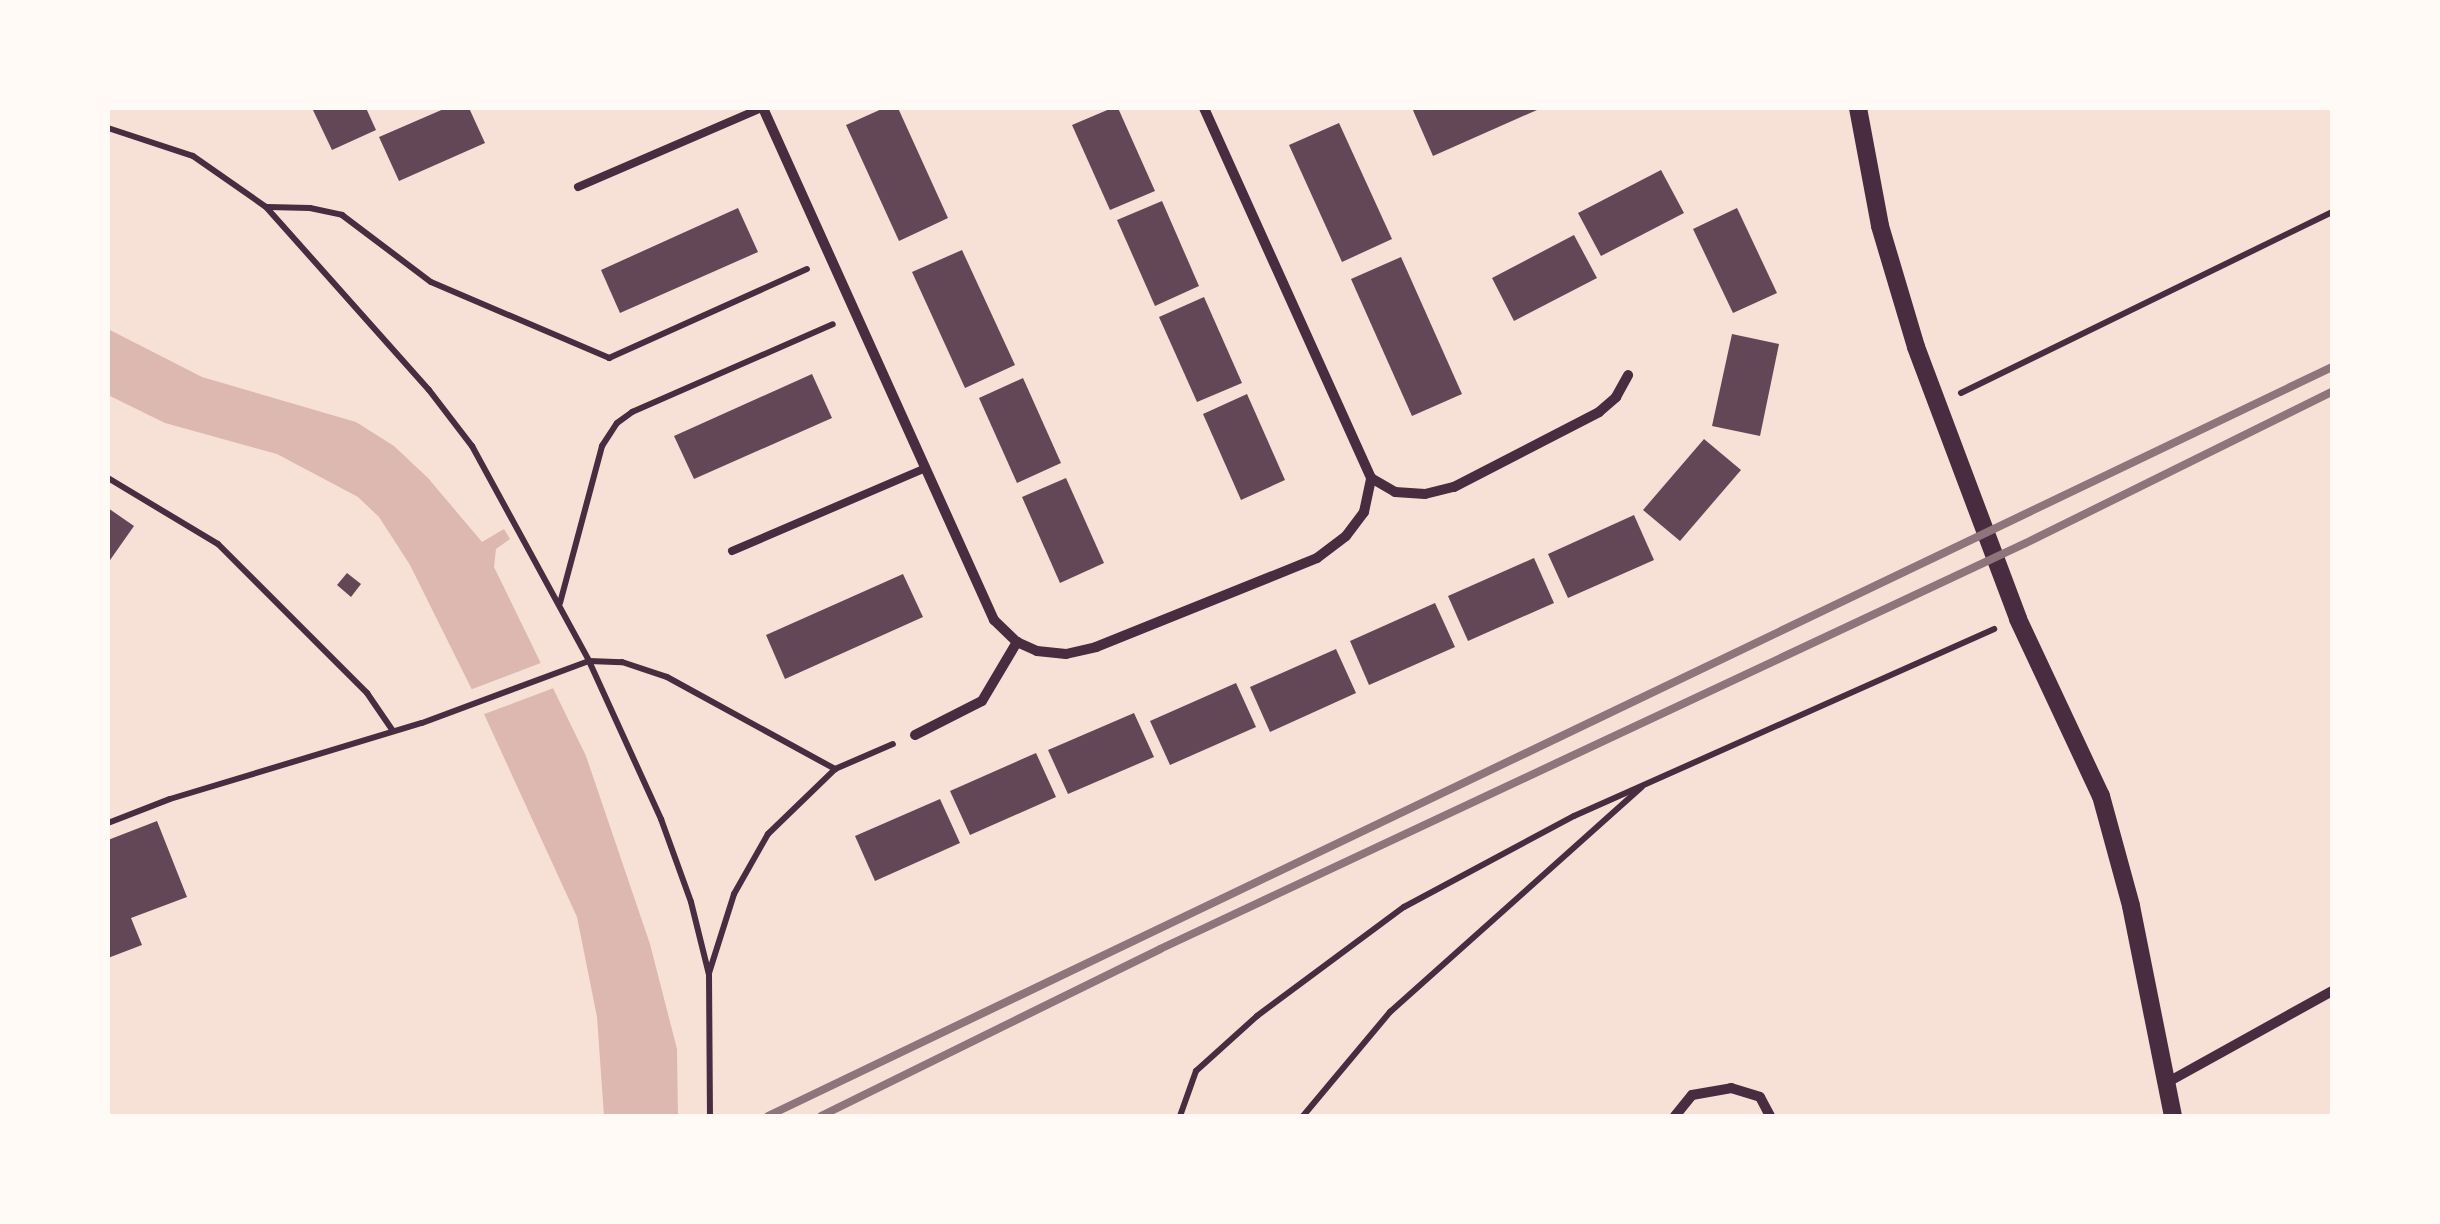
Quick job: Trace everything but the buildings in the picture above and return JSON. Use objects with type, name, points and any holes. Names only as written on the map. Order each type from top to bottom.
[{"type":"street","points":[[762,108],[994,620],[1017,642],[1038,651],[1066,654],[1096,647],[1316,558],[1346,536],[1364,512],[1371,478],[1204,108]]},
{"type":"street","points":[[1858,108],[1880,226],[1950,444],[2026,637],[2101,796],[2131,906],[2173,1116]]},
{"type":"street","points":[[1371,478],[1396,492],[1425,494],[1454,488],[1599,412],[1616,397],[1628,374]]},
{"type":"street","points":[[915,734],[982,701],[1017,642]]},
{"type":"street","points":[[2168,1082],[2332,991]]},
{"type":"street","points":[[1675,1116],[1692,1096],[1730,1088],[1760,1097],[1770,1116]]},
{"type":"lane","points":[[578,187],[762,108]]},
{"type":"lane","points":[[732,552],[926,468]]},
{"type":"path","points":[[108,128],[193,156],[266,207],[392,348],[472,446],[560,604],[662,819],[691,902],[709,975],[710,1116]]},
{"type":"path","points":[[266,207],[310,208],[342,216],[431,282],[609,358],[831,258]]},
{"type":"path","points":[[1937,405],[2332,212]]},
{"type":"path","points":[[560,604],[602,446],[617,423],[632,412],[856,314]]},
{"type":"path","points":[[108,478],[218,544],[367,694],[393,731]]},
{"type":"path","points":[[1180,1116],[1196,1070],[1257,1016],[1404,907],[1574,816],[1982,634]]},
{"type":"path","points":[[108,823],[170,798],[422,722],[589,661],[622,662],[667,677],[835,770]]},
{"type":"path","points":[[709,975],[734,894],[768,834],[835,770],[915,734]]},
{"type":"path","points":[[1303,1116],[1390,1012],[1650,781]]},
{"type":"shaded area","points":[[108,329],[202,377],[356,422],[394,446],[428,478],[482,542],[504,529],[510,539],[496,549],[494,567],[586,756],[650,944],[677,1049],[678,1116],[604,1116],[597,1017],[577,917],[484,714],[410,565],[379,517],[358,497],[277,454],[165,423],[108,395]]},
{"type":"pier","points":[[546,661],[559,686],[479,716],[467,691]]},
{"type":"railway","points":[[768,1116],[2332,367]]},
{"type":"railway","points":[[821,1116],[1160,949],[2026,543],[2332,392]]}]
